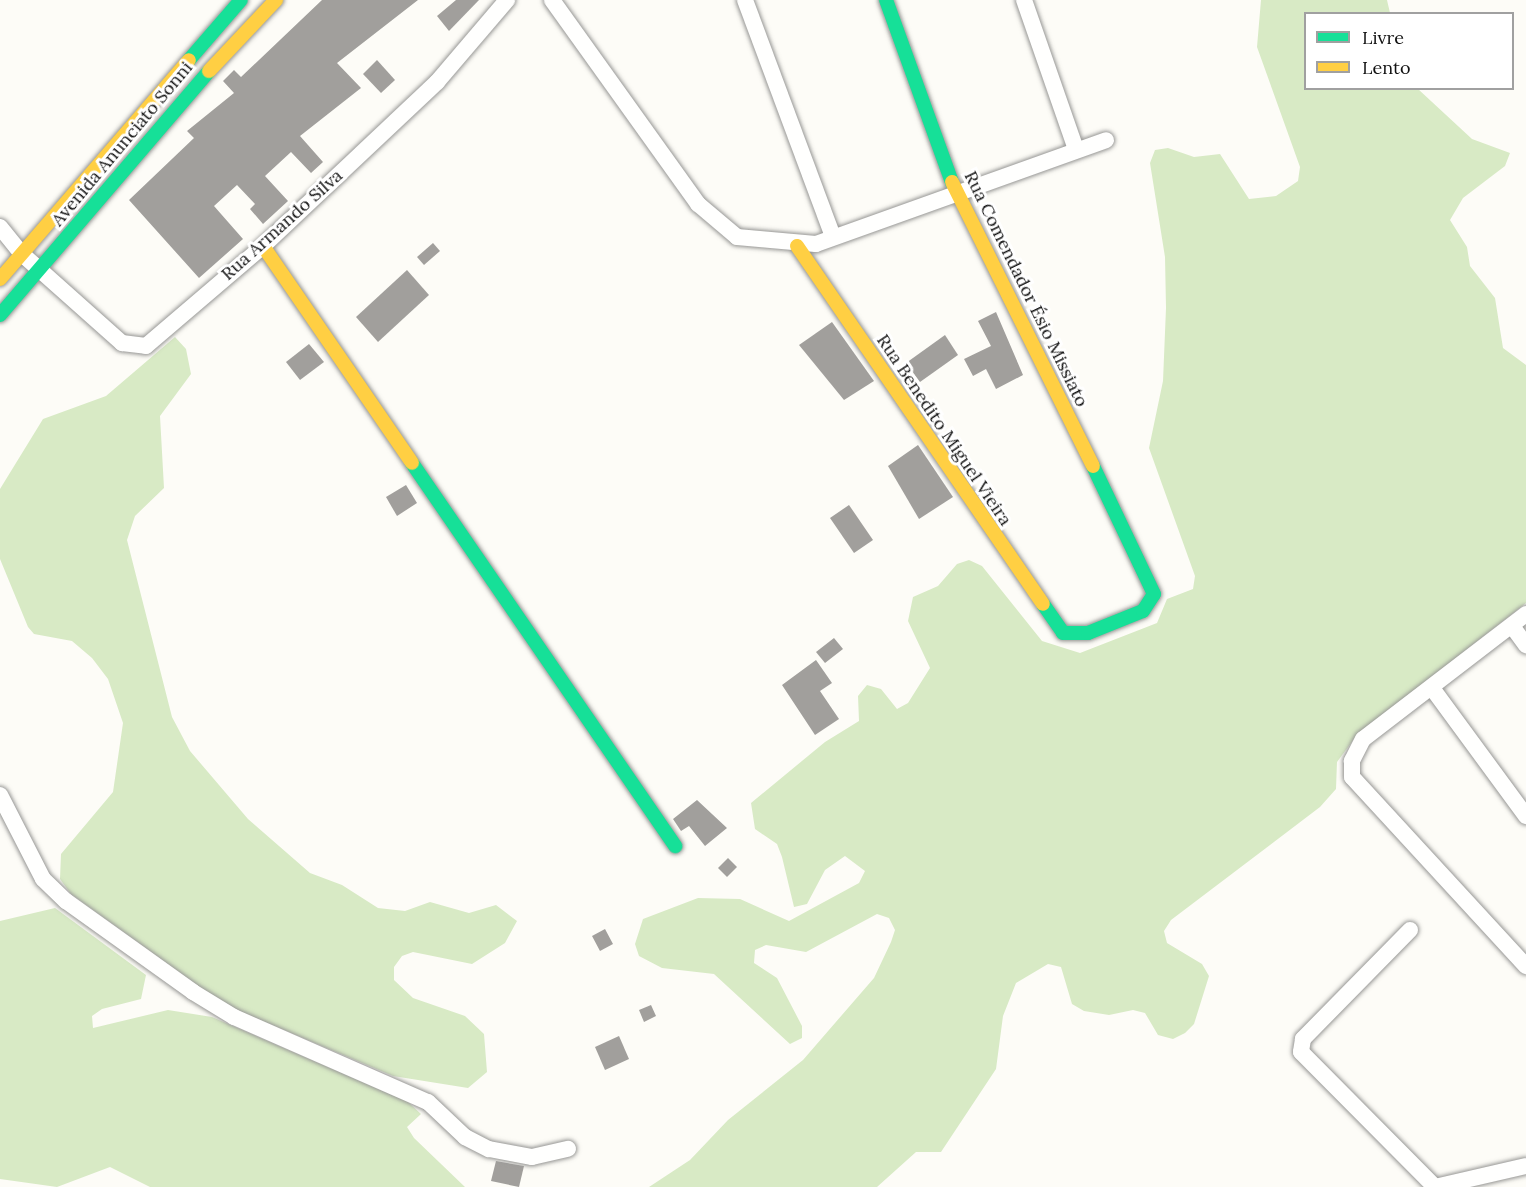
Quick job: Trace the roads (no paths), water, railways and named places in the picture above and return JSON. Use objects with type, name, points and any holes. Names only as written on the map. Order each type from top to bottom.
[{"type":"street","name":"Avenida Anunciato Sonni","points":[[0,279],[241,0]]},
{"type":"street","name":"Avenida Anunciato Sonni","points":[[0,315],[246,30],[276,0]]},
{"type":"street","name":"Rua Armando Silva","points":[[0,227],[22,254],[39,270],[134,348],[146,346],[263,246],[437,82],[507,0]]},
{"type":"street","points":[[552,0],[719,227],[737,237],[797,246],[833,236],[955,190],[1106,140]]},
{"type":"street","points":[[746,0],[833,236]]},
{"type":"street","name":"Rua Comendador Ésio Missiato","points":[[886,0],[955,190],[1154,585],[1154,594],[1143,611],[1088,633],[1063,633]]},
{"type":"street","points":[[1024,0],[1076,149]]},
{"type":"street","points":[[228,13],[246,30]]},
{"type":"street","points":[[123,135],[143,148]]},
{"type":"street","points":[[263,246],[675,846]]},
{"type":"street","name":"Rua Benedito Miguel Vieira","points":[[797,246],[1063,633]]},
{"type":"street","points":[[1526,614],[1363,740],[1352,761],[1352,777],[1526,966]]},
{"type":"street","points":[[1512,626],[1526,645]]},
{"type":"street","points":[[1432,688],[1526,816]]},
{"type":"street","points":[[0,795],[43,879],[66,902],[193,992],[234,1017],[428,1102],[465,1137],[489,1149],[532,1157],[568,1149]]},
{"type":"street","points":[[1410,930],[1299,1045],[1306,1059],[1435,1187],[1526,1166]]}]
